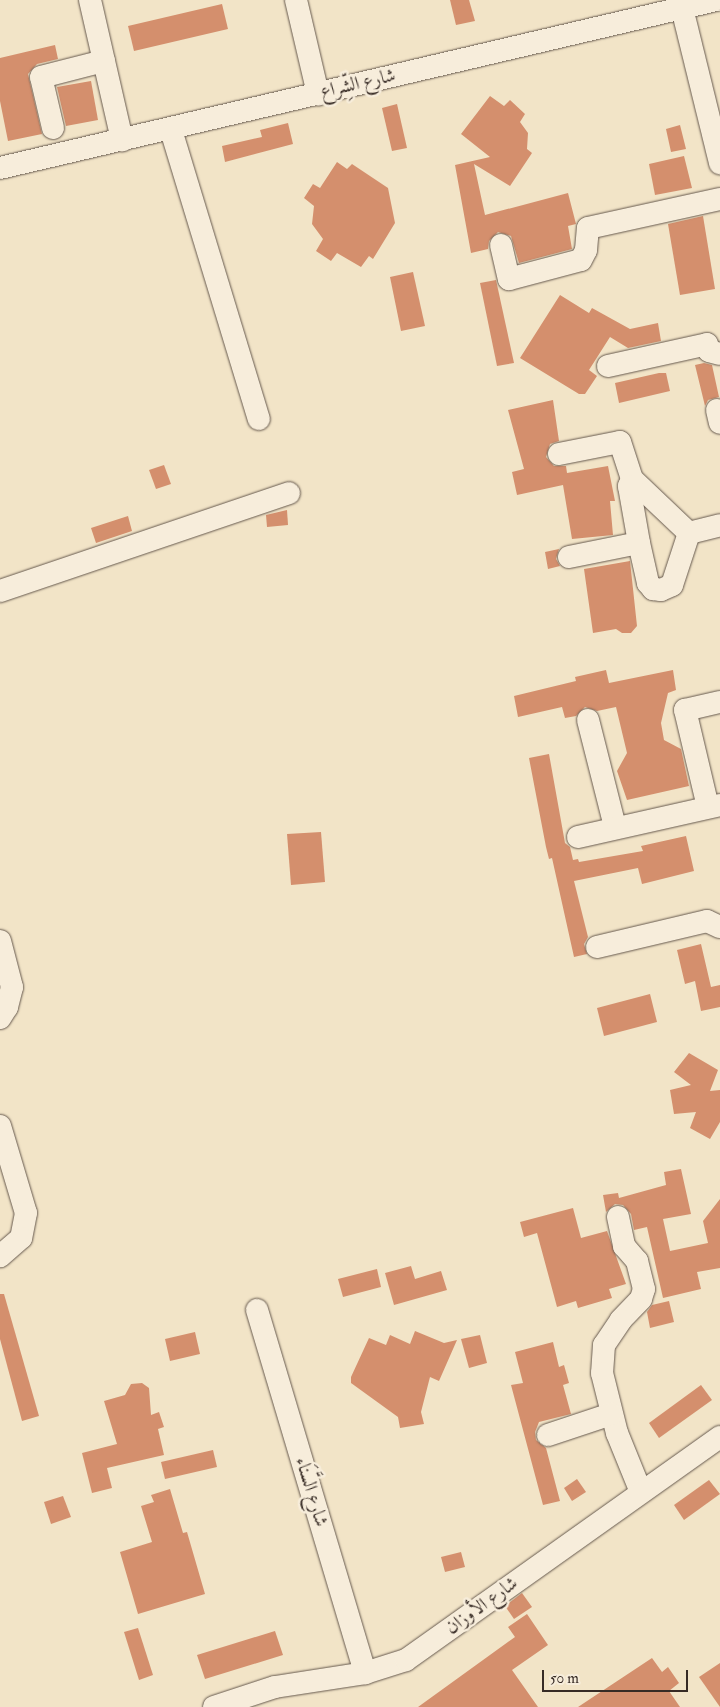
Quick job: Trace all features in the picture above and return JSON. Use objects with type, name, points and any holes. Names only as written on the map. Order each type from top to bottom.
[{"type":"street","points":[[90,0],[122,140]]},
{"type":"street","points":[[296,0],[318,94]]},
{"type":"street","name":"شارع الشِّراع","points":[[0,168],[171,130],[716,0]]},
{"type":"street","points":[[682,8],[720,163]]},
{"type":"street","points":[[52,128],[41,77],[104,61]]},
{"type":"street","points":[[171,130],[259,420]]},
{"type":"street","points":[[501,245],[509,279],[580,260],[586,250],[588,228],[720,200]]},
{"type":"street","points":[[608,366],[707,344],[709,351],[720,354]]},
{"type":"street","points":[[559,454],[620,442],[624,445],[632,479],[689,533]]},
{"type":"street","points":[[632,479],[629,486],[639,543],[648,583],[653,589],[661,590],[672,586],[689,533]]},
{"type":"street","points":[[0,591],[289,493]]},
{"type":"street","points":[[689,533],[720,525]]},
{"type":"street","points":[[569,558],[639,543]]},
{"type":"street","points":[[578,837],[615,827],[714,806],[685,710],[720,702]]},
{"type":"street","points":[[588,720],[615,827]]},
{"type":"street","points":[[597,947],[707,921],[720,927]]},
{"type":"street","points":[[0,942],[12,987],[7,1007],[0,1018]]},
{"type":"street","points":[[0,1126],[26,1213],[21,1238],[0,1256]]},
{"type":"street","points":[[618,1217],[624,1246],[637,1261],[644,1289],[641,1299],[621,1320],[604,1345],[602,1373],[611,1414],[626,1460],[641,1492]]},
{"type":"street","name":"شارع السَّنَاء","points":[[257,1310],[365,1673]]},
{"type":"street","points":[[548,1434],[611,1414]]},
{"type":"street","name":"شارع الأوزان","points":[[214,1707],[275,1687],[365,1673],[406,1660],[720,1437]]},
{"type":"building","points":[[450,0],[469,0],[475,21],[456,25]]},
{"type":"building","points":[[222,4],[228,29],[134,51],[128,26]]},
{"type":"building","points":[[55,45],[58,59],[37,64],[28,74],[42,134],[8,141],[0,101],[0,58]]},
{"type":"building","points":[[91,81],[98,120],[66,126],[57,87]]},
{"type":"building","points":[[490,96],[504,106],[510,100],[525,114],[520,122],[528,133],[527,149],[532,153],[510,186],[474,164],[485,215],[568,193],[576,224],[568,226],[572,249],[519,263],[511,236],[498,232],[489,241],[488,249],[471,253],[455,165],[490,157],[461,134]]},
{"type":"building","points":[[397,104],[407,148],[392,151],[382,108]]},
{"type":"building","points":[[288,123],[293,144],[225,162],[222,146],[262,137],[260,130]]},
{"type":"building","points":[[680,125],[686,149],[671,152],[666,129]]},
{"type":"building","points":[[684,156],[692,188],[655,195],[649,164]]},
{"type":"building","points":[[337,162],[347,169],[352,164],[388,188],[395,223],[373,259],[369,256],[361,267],[337,253],[331,261],[316,251],[323,239],[312,224],[314,206],[304,198],[313,184],[320,188]]},
{"type":"building","points":[[703,216],[715,289],[680,295],[668,224]]},
{"type":"building","points":[[413,272],[425,326],[401,331],[390,277]]},
{"type":"building","points":[[496,280],[514,363],[497,366],[480,283]]},
{"type":"building","points":[[560,295],[589,313],[592,308],[630,329],[658,323],[661,341],[628,348],[610,337],[589,370],[597,376],[585,394],[579,394],[520,358]]},
{"type":"building","points":[[704,363],[712,365],[719,397],[708,400],[705,406],[695,365]]},
{"type":"building","points":[[666,373],[670,391],[619,403],[615,383]]},
{"type":"building","points":[[553,400],[559,441],[550,444],[546,457],[554,466],[566,466],[567,473],[608,466],[615,501],[610,501],[613,535],[572,539],[563,485],[517,495],[512,472],[524,469],[508,410]]},
{"type":"building","points":[[164,465],[171,484],[156,489],[149,470]]},
{"type":"building","points":[[287,510],[288,525],[267,527],[266,515]]},
{"type":"building","points":[[128,516],[132,531],[96,543],[91,528]]},
{"type":"building","points":[[559,549],[556,559],[560,566],[548,569],[545,552]]},
{"type":"building","points":[[630,561],[637,626],[631,633],[622,633],[616,629],[593,633],[584,569]]},
{"type":"building","points":[[606,670],[609,683],[673,670],[676,690],[668,693],[661,723],[664,740],[681,749],[689,786],[627,800],[617,771],[627,753],[616,707],[597,711],[585,707],[576,716],[565,718],[562,707],[518,717],[514,696],[576,681],[575,677]]},
{"type":"building","points":[[549,754],[565,843],[570,847],[573,860],[578,859],[579,862],[643,851],[641,846],[686,836],[694,871],[642,884],[638,868],[574,881],[588,937],[584,944],[587,954],[574,957],[552,858],[549,859],[546,847],[529,758]]},
{"type":"building","points":[[321,832],[325,882],[291,885],[287,834]]},
{"type":"building","points":[[701,944],[711,987],[720,985],[720,1007],[701,1011],[695,981],[685,984],[677,950]]},
{"type":"building","points":[[650,994],[657,1022],[604,1036],[597,1008]]},
{"type":"building","points":[[689,1053],[718,1070],[710,1091],[720,1090],[720,1122],[710,1139],[690,1128],[696,1112],[674,1114],[670,1090],[691,1085],[674,1072]]},
{"type":"building","points":[[681,1169],[691,1214],[663,1219],[670,1251],[708,1243],[703,1221],[720,1199],[720,1268],[697,1272],[701,1289],[663,1298],[647,1227],[634,1230],[631,1214],[623,1205],[615,1204],[606,1212],[603,1195],[618,1193],[619,1198],[666,1185],[664,1172]]},
{"type":"building","points":[[573,1208],[581,1238],[607,1231],[626,1284],[609,1289],[612,1298],[578,1308],[576,1301],[557,1307],[537,1233],[524,1237],[520,1222]]},
{"type":"building","points":[[411,1266],[415,1279],[441,1271],[447,1290],[394,1305],[385,1273]]},
{"type":"building","points":[[377,1269],[381,1287],[343,1297],[338,1279]]},
{"type":"building","points":[[0,1294],[4,1294],[39,1416],[22,1421],[0,1339]]},
{"type":"building","points":[[669,1301],[674,1322],[650,1328],[647,1312],[652,1305]]},
{"type":"building","points":[[415,1331],[444,1343],[457,1340],[439,1381],[430,1377],[421,1412],[424,1424],[400,1428],[398,1417],[351,1383],[351,1377],[369,1338],[386,1345],[390,1335],[410,1344]]},
{"type":"building","points":[[195,1332],[200,1354],[170,1361],[165,1339]]},
{"type":"building","points":[[480,1335],[487,1363],[469,1368],[461,1339]]},
{"type":"building","points":[[553,1342],[559,1367],[564,1365],[569,1383],[563,1385],[571,1414],[539,1422],[535,1432],[536,1440],[546,1448],[560,1501],[543,1505],[511,1385],[523,1383],[515,1352]]},
{"type":"building","points":[[142,1383],[149,1388],[151,1415],[159,1412],[164,1427],[158,1429],[164,1455],[107,1468],[112,1488],[92,1493],[82,1453],[117,1444],[104,1401],[125,1395],[131,1384]]},
{"type":"building","points":[[701,1385],[712,1400],[659,1438],[649,1423]]},
{"type":"building","points":[[213,1450],[217,1467],[165,1479],[161,1462]]},
{"type":"building","points":[[577,1479],[586,1492],[572,1501],[564,1488]]},
{"type":"building","points":[[709,1480],[720,1494],[684,1520],[674,1505]]},
{"type":"building","points":[[170,1489],[183,1533],[187,1532],[205,1594],[138,1614],[120,1552],[152,1542],[141,1506],[154,1502],[151,1495]]},
{"type":"building","points":[[63,1496],[71,1517],[51,1524],[44,1502]]},
{"type":"building","points":[[461,1552],[465,1567],[445,1572],[441,1557]]},
{"type":"building","points":[[522,1593],[532,1607],[514,1619],[505,1606]]},
{"type":"building","points":[[527,1614],[548,1645],[512,1670],[538,1707],[418,1707],[515,1637],[508,1627]]},
{"type":"building","points":[[138,1628],[153,1675],[139,1680],[124,1632]]},
{"type":"building","points":[[275,1631],[283,1655],[205,1679],[197,1655]]},
{"type":"building","points":[[652,1658],[662,1672],[668,1667],[679,1683],[669,1691],[680,1707],[578,1707]]},
{"type":"building","points":[[720,1663],[720,1707],[699,1677]]}]
